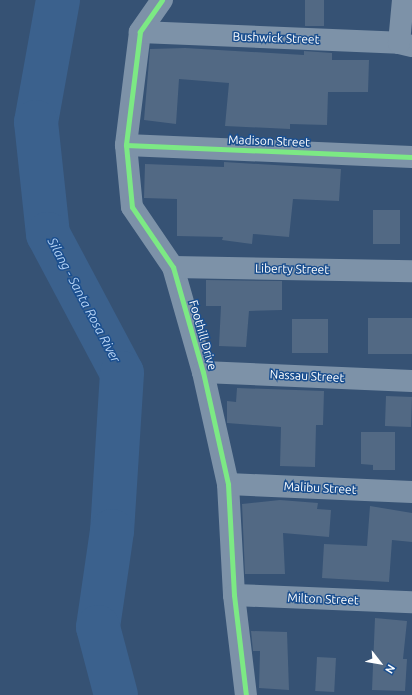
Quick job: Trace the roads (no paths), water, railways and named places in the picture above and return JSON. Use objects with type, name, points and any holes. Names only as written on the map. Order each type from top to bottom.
[{"type":"street","name":"Foothill Drive","points":[[162,0],[140,32],[126,145],[132,208],[173,267],[203,372],[228,484],[234,595],[246,695]]},
{"type":"street","points":[[403,0],[406,45]]},
{"type":"street","name":"Bushwick Street","points":[[140,32],[406,45]]},
{"type":"street","name":"Madison Street","points":[[126,145],[412,157]]},
{"type":"street","name":"Liberty Street","points":[[173,267],[412,271]]},
{"type":"street","name":"Nassau Street","points":[[203,372],[412,381]]},
{"type":"street","name":"Malibu Street","points":[[228,484],[412,492]]},
{"type":"street","name":"Milton Street","points":[[234,595],[412,602]]},
{"type":"waterway","name":"Silang - Santa Rosa River","points":[[58,0],[36,122],[48,234],[122,373],[112,531],[98,627],[116,695]]}]
